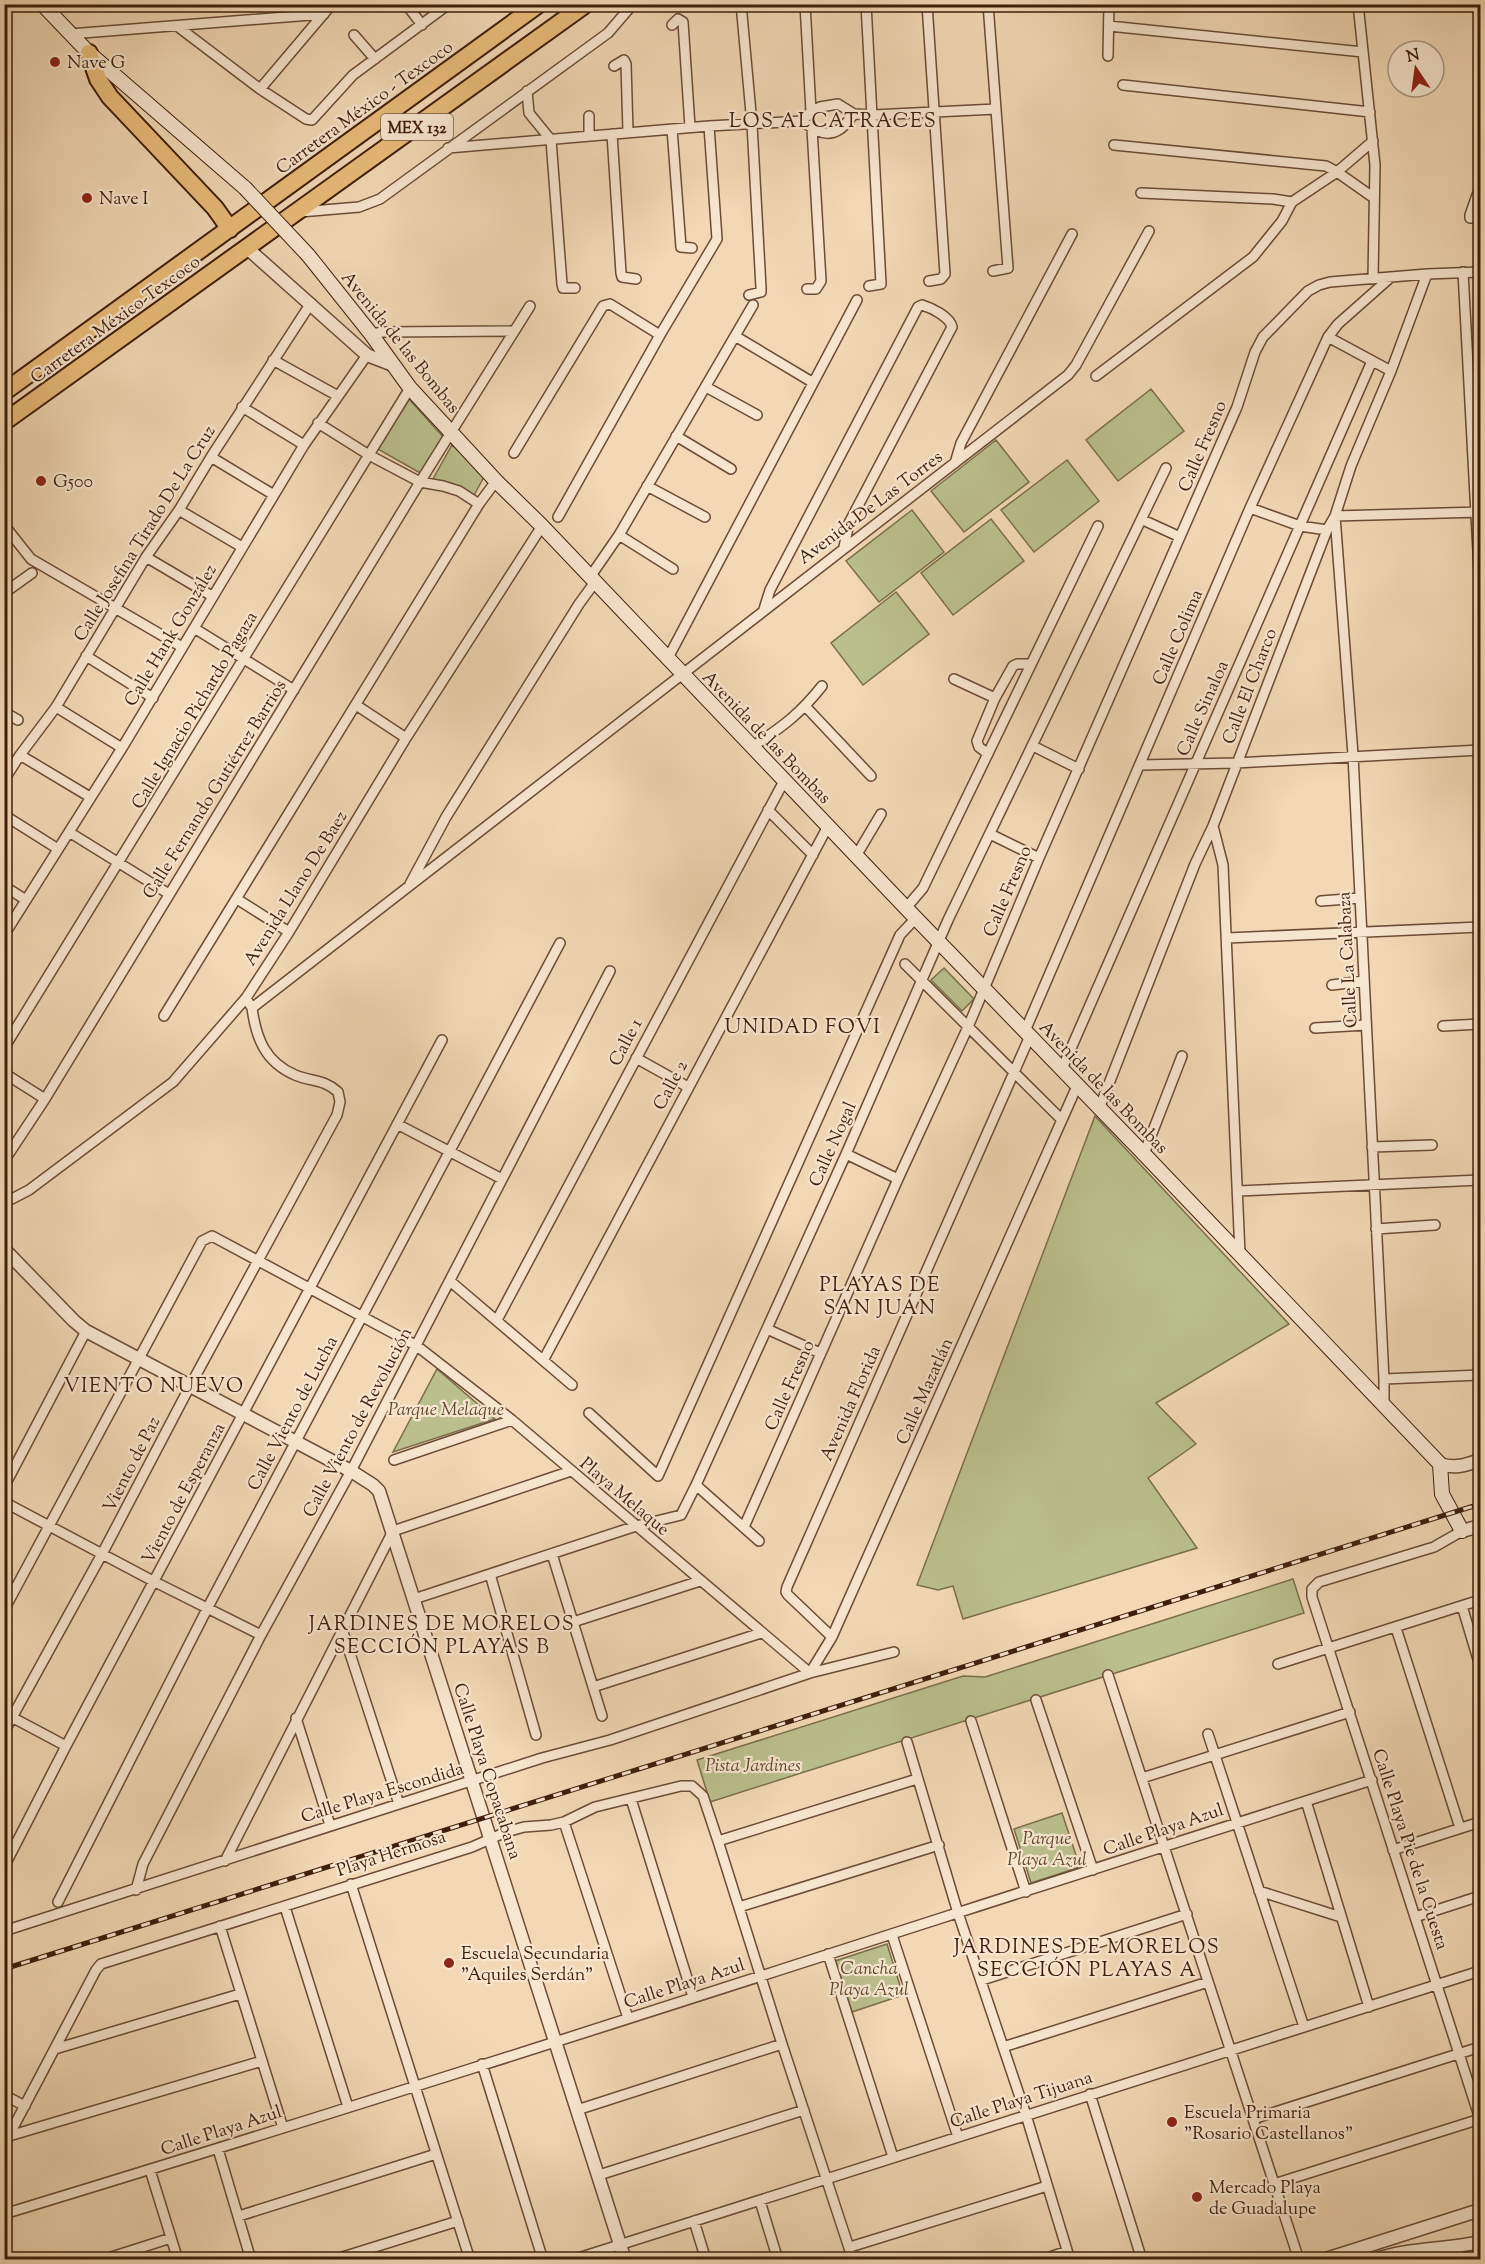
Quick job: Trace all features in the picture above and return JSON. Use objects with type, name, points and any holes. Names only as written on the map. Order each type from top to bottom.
[{"type":"highway","name":"Carretera México - Texcoco","points":[[212,243],[539,4]]},
{"type":"highway","name":"MEX 132","points":[[247,248],[586,4]]},
{"type":"highway","points":[[89,54],[98,79],[110,97],[215,208],[230,229]]},
{"type":"highway","name":"Carretera México-Texcoco","points":[[4,392],[212,243]]},
{"type":"highway","name":"Carretera México-Texcoco","points":[[4,422],[247,248]]},
{"type":"main road","name":"Avenida de las Bombas","points":[[42,4],[89,54],[245,188],[308,255],[371,333],[410,388],[496,481],[542,526],[1440,1464]]},
{"type":"main road","points":[[1440,1464],[1442,1494],[1462,1531]]},
{"type":"street","points":[[260,89],[332,4]]},
{"type":"street","points":[[406,4],[422,25]]},
{"type":"street","points":[[177,26],[260,89],[306,119],[312,120],[353,75],[449,4]]},
{"type":"street","points":[[300,212],[359,207],[380,199],[608,33],[633,4]]},
{"type":"street","points":[[741,4],[752,124],[761,288],[760,292],[749,294]]},
{"type":"street","points":[[805,4],[811,111]]},
{"type":"street","points":[[866,4],[881,284],[869,286]]},
{"type":"street","points":[[927,4],[945,274],[941,279],[929,281]]},
{"type":"street","points":[[987,4],[1008,268],[993,271]]},
{"type":"street","points":[[1108,56],[1109,4]]},
{"type":"street","points":[[1254,6],[1292,4]]},
{"type":"street","points":[[1358,4],[1375,165],[1373,279],[1480,272]]},
{"type":"street","points":[[70,34],[324,14]]},
{"type":"street","points":[[672,25],[678,20],[683,22],[690,127]]},
{"type":"street","points":[[1109,26],[1363,52]]},
{"type":"street","points":[[354,35],[375,59]]},
{"type":"street","points":[[614,66],[624,60],[628,132]]},
{"type":"street","points":[[1123,86],[1370,112]]},
{"type":"street","points":[[527,92],[529,113],[551,140],[561,284],[562,288],[575,288]]},
{"type":"street","points":[[803,121],[811,111],[820,106],[838,104],[854,114],[873,115],[996,109]]},
{"type":"street","points":[[448,148],[690,127],[803,121],[812,129],[823,133],[840,130],[854,114]]},
{"type":"street","points":[[589,116],[589,136]]},
{"type":"street","points":[[558,517],[660,335],[717,239],[710,126]]},
{"type":"street","points":[[672,129],[680,242],[681,247],[692,248]]},
{"type":"street","points":[[807,289],[816,289],[821,281],[812,129]]},
{"type":"street","points":[[612,134],[621,273],[626,279],[636,279]]},
{"type":"street","points":[[1096,376],[1253,257],[1282,221],[1292,202],[1337,172],[1372,141]]},
{"type":"street","points":[[1114,145],[1326,166],[1374,198]]},
{"type":"street","points":[[1480,192],[1470,218],[1480,218]]},
{"type":"street","points":[[1142,193],[1273,199],[1292,202]]},
{"type":"street","name":"Avenida De Las Torres","points":[[252,1008],[1068,375],[1076,365],[1149,231]]},
{"type":"street","points":[[955,463],[961,443],[1072,234]]},
{"type":"street","points":[[247,248],[368,355],[393,365]]},
{"type":"street","points":[[1463,272],[1478,512],[1480,589]]},
{"type":"street","name":"Calle El Charco","points":[[1099,1109],[1195,864],[1213,826],[1327,530],[1335,516],[1351,466],[1391,371],[1427,274]]},
{"type":"street","name":"Calle Colima","points":[[1028,1034],[1250,508],[1328,337],[1338,324],[1391,277]]},
{"type":"street","name":"Calle Fresno","points":[[744,1527],[968,1027],[1237,407],[1255,352],[1263,337],[1308,291],[1330,282],[1373,279]]},
{"type":"street","points":[[668,658],[857,300]]},
{"type":"street","name":"Calle Josefina Tirado De La Cruz","points":[[4,780],[56,707],[146,557],[179,510],[242,407],[311,303]]},
{"type":"street","points":[[514,453],[603,306],[610,304],[660,335]]},
{"type":"street","points":[[408,889],[446,817],[579,604],[753,304]]},
{"type":"street","name":"Calle Fernando Gutiérrez Barrios","points":[[4,1161],[45,1098],[420,482],[530,306]]},
{"type":"street","points":[[764,609],[771,590],[918,307],[927,306],[951,323],[952,327],[849,523],[844,547]]},
{"type":"street","points":[[371,333],[514,331]]},
{"type":"street","points":[[735,336],[812,382]]},
{"type":"street","points":[[1328,337],[1391,371]]},
{"type":"street","name":"Calle Hank González","points":[[4,935],[153,698],[304,445],[368,355]]},
{"type":"street","points":[[273,360],[338,396]]},
{"type":"street","name":"Calle Sinaloa","points":[[1062,1069],[1372,361]]},
{"type":"street","points":[[706,387],[757,415]]},
{"type":"street","name":"Calle Ignacio Pichardo Pagaza","points":[[4,1048],[410,388]]},
{"type":"street","points":[[242,407],[304,445]]},
{"type":"street","points":[[318,423],[369,455],[420,482],[459,491],[479,504]]},
{"type":"street","points":[[676,436],[731,469]]},
{"type":"street","points":[[211,457],[274,495]]},
{"type":"street","name":"Calle Nogal","points":[[414,1599],[636,1526],[681,1515],[846,1154],[948,920],[1143,520],[1166,468]]},
{"type":"street","points":[[164,1016],[479,504],[496,481]]},
{"type":"street","points":[[646,486],[705,517]]},
{"type":"street","points":[[1250,508],[1300,526],[1327,530]]},
{"type":"street","points":[[179,510],[242,547]]},
{"type":"street","points":[[1335,516],[1478,512]]},
{"type":"street","name":"Calle La Calabaza","points":[[1335,516],[1353,755],[1384,1404]]},
{"type":"street","points":[[1143,520],[1180,537]]},
{"type":"street","points":[[4,525],[31,559],[182,647]]},
{"type":"street","name":"Avenida Llano De Baez","points":[[4,1203],[29,1190],[173,1082],[246,998],[289,932],[406,738],[542,526]]},
{"type":"street","points":[[906,908],[923,888],[1098,526]]},
{"type":"street","points":[[619,534],[673,569]]},
{"type":"street","points":[[146,557],[212,596]]},
{"type":"street","points":[[4,593],[32,573]]},
{"type":"street","points":[[194,628],[294,690]]},
{"type":"street","points":[[86,656],[153,698]]},
{"type":"street","points":[[988,754],[979,747],[977,741],[995,698],[1013,666],[1031,664]]},
{"type":"street","points":[[954,679],[995,698]]},
{"type":"street","points":[[752,747],[785,725],[806,707],[822,686]]},
{"type":"street","points":[[356,705],[406,738]]},
{"type":"street","points":[[56,707],[122,748]]},
{"type":"street","points":[[806,707],[871,776]]},
{"type":"street","points":[[4,712],[18,720]]},
{"type":"street","points":[[1033,746],[1078,769]]},
{"type":"street","points":[[1140,765],[1236,764],[1353,755],[1480,750]]},
{"type":"street","points":[[20,755],[90,797]]},
{"type":"street","name":"Calle 1","points":[[497,1320],[784,781]]},
{"type":"street","points":[[768,810],[813,855]]},
{"type":"street","points":[[856,856],[880,814]]},
{"type":"street","points":[[4,815],[58,849]]},
{"type":"street","name":"Calle 2","points":[[544,1359],[828,826]]},
{"type":"street","points":[[1213,826],[1223,865],[1240,1254]]},
{"type":"street","points":[[69,832],[169,894]]},
{"type":"street","points":[[990,834],[1040,858]]},
{"type":"street","points":[[4,886],[26,900]]},
{"type":"street","points":[[1321,901],[1360,898]]},
{"type":"street","points":[[237,899],[289,932]]},
{"type":"street","points":[[588,1413],[658,1476],[816,1128],[900,935],[916,918]]},
{"type":"street","points":[[1227,938],[1480,927]]},
{"type":"street","name":"Calle Viento de Lucha","points":[[58,1902],[207,1609],[560,943]]},
{"type":"street","points":[[905,964],[1062,1120]]},
{"type":"street","name":"Calle Viento de Revolución","points":[[135,1890],[143,1864],[261,1635],[417,1346],[610,971]]},
{"type":"street","points":[[1332,985],[1364,981]]},
{"type":"street","points":[[246,998],[252,1008]]},
{"type":"street","name":"Viento de Paz","points":[[4,1732],[8,1715],[102,1554],[337,1114],[340,1102],[338,1092],[329,1083],[295,1075],[276,1063],[261,1046],[252,1008]]},
{"type":"street","points":[[1443,1026],[1480,1024]]},
{"type":"street","points":[[1315,1028],[1366,1025]]},
{"type":"street","name":"Avenida Florida","points":[[832,1637],[788,1595],[787,1587],[1014,1073],[1028,1034]]},
{"type":"street","name":"Viento de Esperanza","points":[[4,1867],[66,1746],[442,1040]]},
{"type":"street","points":[[1144,1154],[1182,1056]]},
{"type":"street","points":[[636,1058],[688,1087]]},
{"type":"street","points":[[4,1073],[45,1098]]},
{"type":"street","name":"Calle Mazatlán","points":[[810,1673],[832,1637],[1077,1086]]},
{"type":"street","points":[[397,1124],[502,1179]]},
{"type":"street","points":[[1372,1147],[1432,1145]]},
{"type":"street","points":[[846,1154],[898,1179]]},
{"type":"street","points":[[1238,1191],[1480,1180]]},
{"type":"street","points":[[1376,1229],[1435,1225]]},
{"type":"street","name":"Playa Melaque","points":[[138,1359],[202,1241],[208,1237],[216,1237],[417,1346],[512,1420],[810,1673]]},
{"type":"street","name":"Calle Playa Copacabana","points":[[4,1249],[86,1331],[351,1471],[379,1491],[625,2259]]},
{"type":"street","points":[[450,1281],[572,1385]]},
{"type":"street","points":[[767,1329],[820,1353]]},
{"type":"street","points":[[4,1487],[86,1331]]},
{"type":"street","points":[[4,1610],[138,1359]]},
{"type":"street","points":[[1384,1379],[1480,1375]]},
{"type":"street","points":[[394,1460],[512,1420]]},
{"type":"street","points":[[1440,1464],[1450,1467],[1461,1466],[1480,1460]]},
{"type":"street","points":[[225,1861],[393,1531],[571,1471]]},
{"type":"street","points":[[696,1485],[759,1541]]},
{"type":"street","points":[[4,1502],[154,1582],[261,1635]]},
{"type":"street","points":[[1462,1531],[1480,1526]]},
{"type":"street","name":"Calle Playa Pie de la Cuesta","points":[[1462,1531],[1434,1547],[1319,1582],[1312,1588],[1312,1597],[1480,2119]]},
{"type":"street","points":[[552,1554],[602,1716]]},
{"type":"street","points":[[490,1574],[536,1735]]},
{"type":"street","points":[[573,1622],[700,1581]]},
{"type":"street","points":[[1278,1664],[1480,1600]]},
{"type":"street","points":[[1462,1606],[1480,1666]]},
{"type":"street","points":[[1396,1628],[1460,1828]]},
{"type":"street","points":[[342,1629],[399,1804]]},
{"type":"street","points":[[593,1687],[761,1633]]},
{"type":"street","name":"Calle Playa Escondida","points":[[4,1931],[542,1758],[610,1740],[810,1673],[894,1652]]},
{"type":"street","points":[[1108,1676],[1299,2259]]},
{"type":"street","points":[[1035,1700],[1093,1870]]},
{"type":"street","points":[[1142,1778],[1350,1712]]},
{"type":"street","points":[[8,1715],[66,1746]]},
{"type":"street","points":[[296,1718],[330,1825]]},
{"type":"street","points":[[971,1721],[1026,1892]]},
{"type":"street","points":[[1208,1734],[1258,1892],[1304,2026]]},
{"type":"street","points":[[907,1742],[958,1913],[1026,2115],[1069,2255],[1042,2259]]},
{"type":"street","points":[[853,2259],[718,1841],[917,1779]]},
{"type":"street","name":"Calle Playa Azul","points":[[4,2214],[218,2149],[1372,1780]]},
{"type":"street","name":"Playa Hermosa","points":[[55,2049],[101,1964],[471,1847],[524,1827],[551,1825],[595,1807],[681,1786],[692,1786],[703,1796],[718,1841]]},
{"type":"street","points":[[631,1799],[693,1997]]},
{"type":"street","points":[[1306,1801],[1369,2007]]},
{"type":"street","points":[[564,1821],[628,2018]]},
{"type":"street","points":[[1393,1850],[1480,1822]]},
{"type":"street","points":[[739,1907],[939,1845]]},
{"type":"street","points":[[351,1884],[470,2259]]},
{"type":"street","points":[[1258,1892],[1341,1917]]},
{"type":"street","points":[[1414,1917],[1480,1896]]},
{"type":"street","points":[[285,1907],[348,2106]]},
{"type":"street","points":[[982,1980],[1187,1914]]},
{"type":"street","points":[[220,1926],[283,2128]]},
{"type":"street","points":[[892,1935],[958,2137]]},
{"type":"street","points":[[828,1954],[893,2157]]},
{"type":"street","name":"Calle Playa Tijuana","points":[[572,2259],[1480,1971]]},
{"type":"street","points":[[1003,2047],[1208,1982]]},
{"type":"street","points":[[7,2141],[55,2049],[240,1994]]},
{"type":"street","points":[[578,2110],[782,2044]]},
{"type":"street","points":[[1253,2119],[1480,2047]]},
{"type":"street","points":[[7,2141],[262,2061]]},
{"type":"street","points":[[482,2064],[543,2259]]},
{"type":"street","points":[[1090,2094],[1142,2259]]},
{"type":"street","points":[[4,2095],[25,2106]]},
{"type":"street","points":[[599,2175],[804,2110]]},
{"type":"street","points":[[1274,2184],[1480,2119]]},
{"type":"street","points":[[218,2149],[251,2259]]},
{"type":"street","points":[[239,2216],[436,2154]]},
{"type":"street","points":[[150,2170],[178,2259]]},
{"type":"street","points":[[850,2247],[1047,2186]]},
{"type":"street","points":[[760,2201],[778,2259]]},
{"type":"street","points":[[1323,2259],[1480,2210]]},
{"type":"street","points":[[694,2221],[706,2259]]},
{"type":"street","points":[[333,2259],[458,2222]]},
{"type":"street","points":[[102,2259],[171,2238]]},
{"type":"street","points":[[1374,2259],[1399,2253],[1457,2253],[1480,2242]]},
{"type":"green space","points":[[1151,389],[1184,431],[1118,481],[1086,440]]},
{"type":"green space","points":[[408,398],[446,440],[422,474],[376,448]]},
{"type":"green space","points":[[996,440],[1029,482],[964,532],[931,491]]},
{"type":"green space","points":[[452,445],[485,475],[472,499],[433,479]]},
{"type":"green space","points":[[1067,460],[1099,501],[1034,552],[1001,510]]},
{"type":"green space","points":[[912,510],[944,552],[879,602],[846,561]]},
{"type":"green space","points":[[991,519],[1024,561],[953,615],[921,573]]},
{"type":"green space","points":[[896,592],[929,634],[863,685],[831,643]]},
{"type":"green space","points":[[944,968],[974,999],[962,1011],[931,980]]},
{"type":"green space","points":[[1095,1116],[1289,1324],[1156,1403],[1196,1444],[1148,1478],[1197,1548],[963,1619],[953,1586],[938,1590],[917,1585]]},
{"type":"green space","name":"Parque Melaque","points":[[437,1369],[495,1419],[393,1452]]},
{"type":"green space","name":"Pista Jardines","points":[[1293,1579],[1304,1613],[710,1802],[697,1760],[963,1676],[985,1677]]},
{"type":"green space","name":"Parque Playa Azul","points":[[1062,1813],[1080,1867],[1031,1883],[1014,1829]]},
{"type":"green space","name":"Cancha Playa Azul","points":[[887,1944],[903,1995],[852,2012],[835,1961]]},
{"type":"railway","points":[[4,1969],[1480,1504]]},
{"type":"place","name":"Nave G","points":[[55,62]]},
{"type":"place","name":"Nave I","points":[[87,198]]},
{"type":"place","name":"G500","points":[[41,481]]},
{"type":"place","name":"Escuela Secundaria \"Aquiles Serdán\"","points":[[449,1963]]},
{"type":"place","name":"Escuela Primaria \"Rosario Castellanos\"","points":[[1172,2122]]},
{"type":"place","name":"Mercado Playa de Guadalupe","points":[[1197,2197]]},
{"type":"district","name":"LOS ALCATRACES","points":[[833,120]]},
{"type":"district","name":"UNIDAD FOVI","points":[[803,1026]]},
{"type":"district","name":"PLAYAS DE SAN JUAN","points":[[880,1296]]},
{"type":"district","name":"VIENTO NUEVO","points":[[154,1385]]},
{"type":"district","name":"JARDINES DE MORELOS SECCIÓN PLAYAS B","points":[[442,1634]]},
{"type":"district","name":"JARDINES DE MORELOS SECCIÓN PLAYAS A","points":[[1087,1958]]}]
